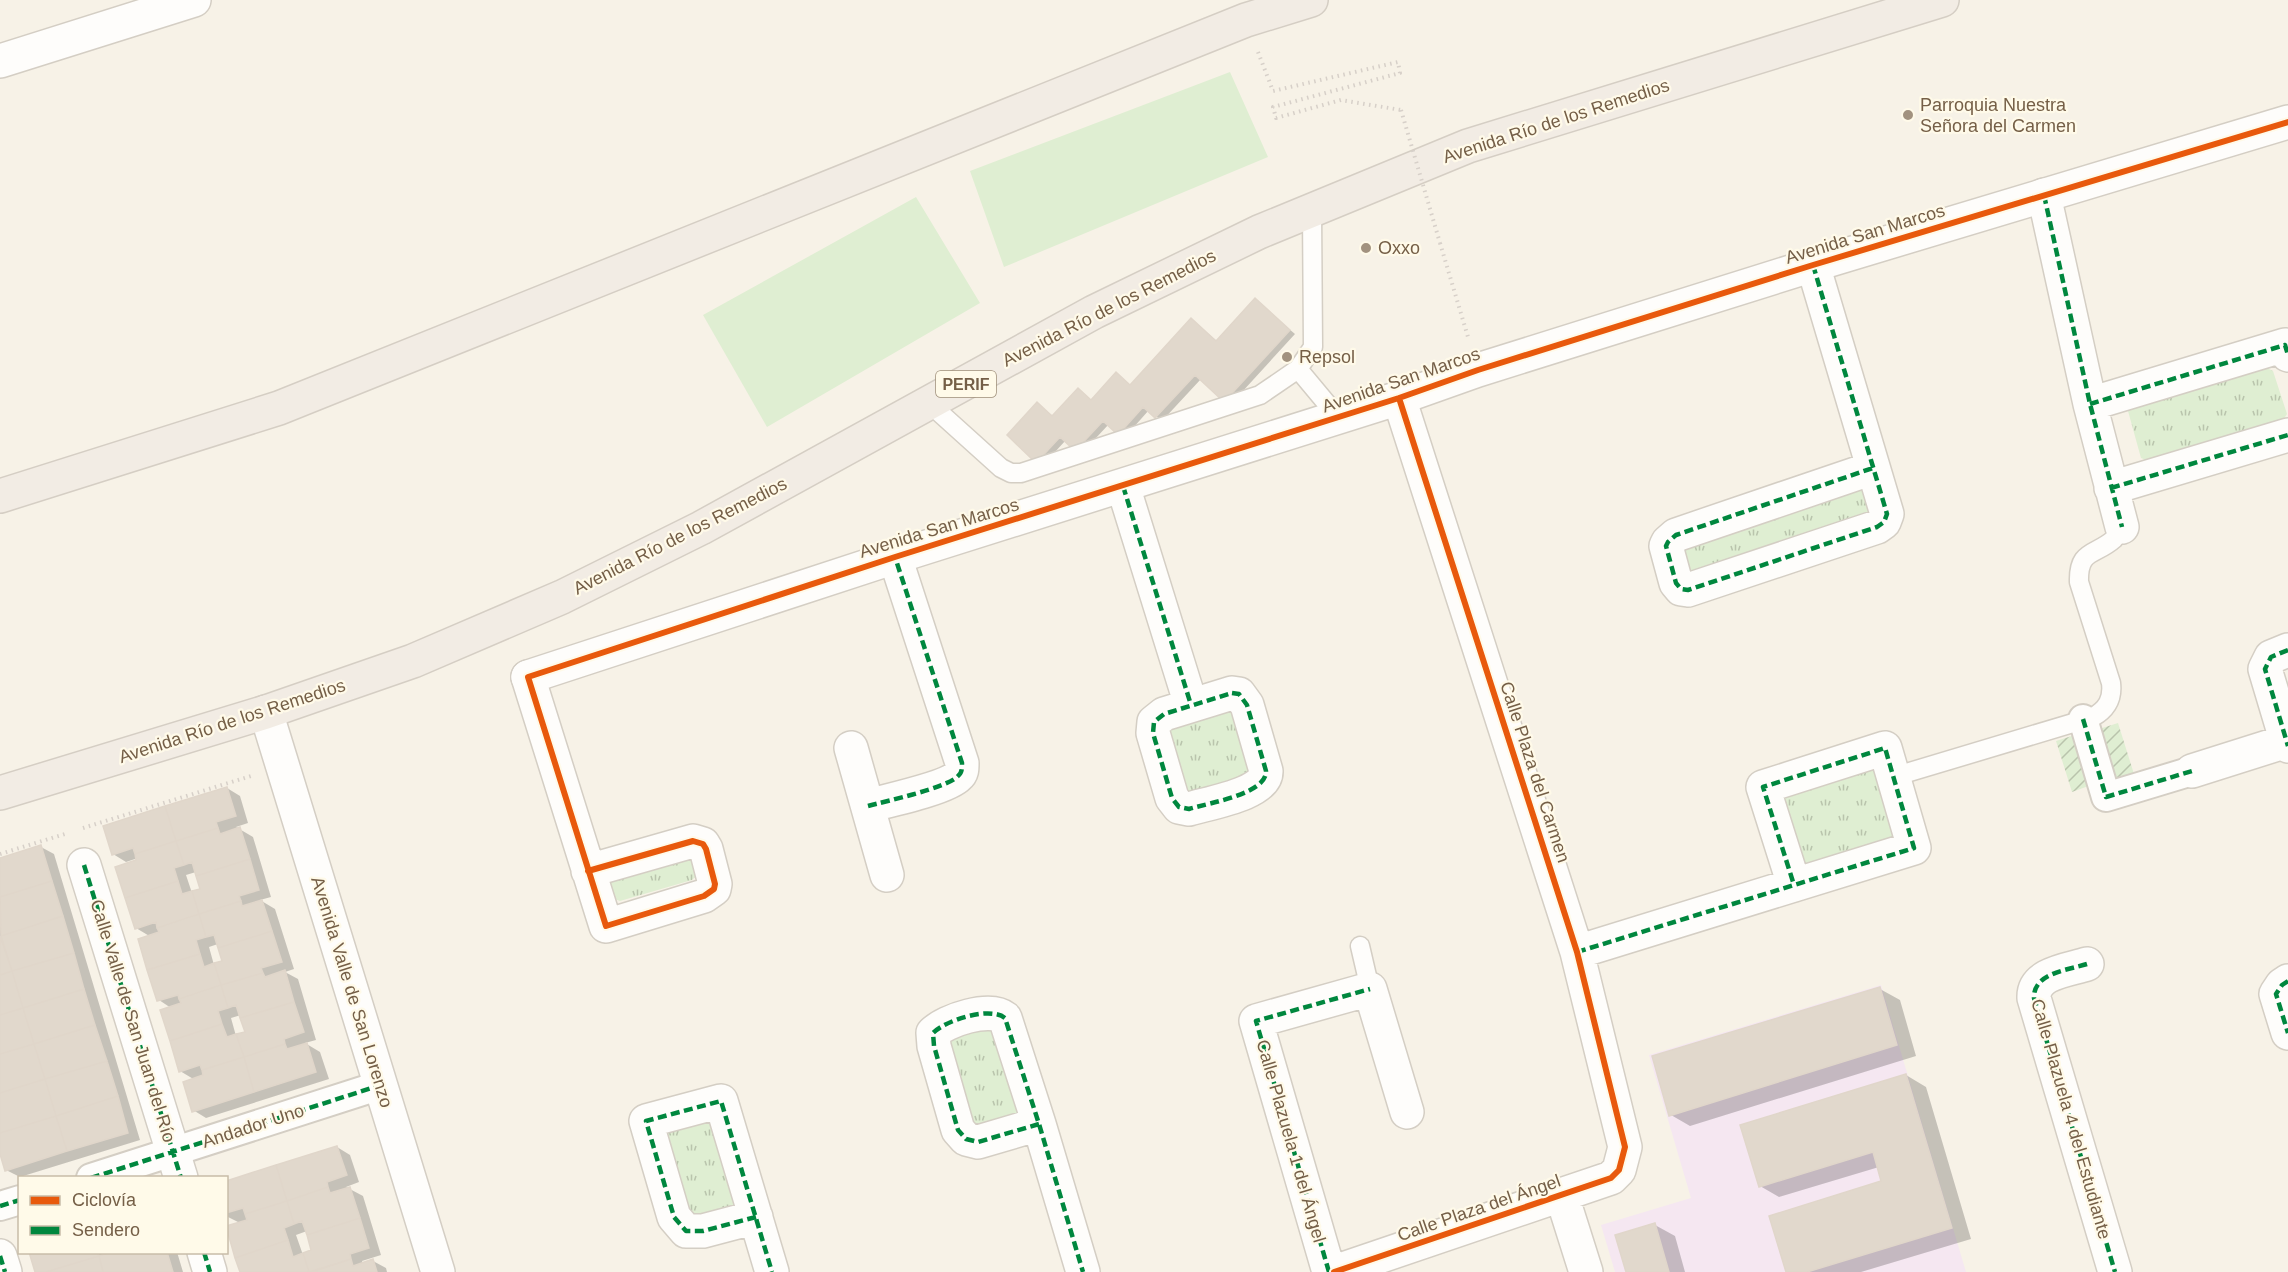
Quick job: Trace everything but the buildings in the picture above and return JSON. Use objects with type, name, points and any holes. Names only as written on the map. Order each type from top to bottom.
[{"type":"highway","points":[[0,496],[279,408],[1246,21],[1311,0]]},
{"type":"highway","name":"Avenida Río de los Remedios","points":[[0,793],[266,712],[413,661],[562,597],[701,528],[1094,312],[1259,232],[1468,146],[1942,0]]},
{"type":"street","points":[[0,61],[194,0]]},
{"type":"street","name":"Avenida San Marcos","points":[[588,870],[528,677],[895,557],[1399,398],[1478,370],[1813,265],[2288,122]]},
{"type":"street","points":[[2044,195],[2090,404],[2122,527]]},
{"type":"street","points":[[1813,265],[1887,514],[1881,525],[1688,590],[1681,589],[1676,583],[1666,546],[1676,535],[1873,468]]},
{"type":"street","points":[[2090,404],[2287,342]]},
{"type":"street","name":"Calle Plaza del Carmen","points":[[1399,398],[1577,952],[1625,1147],[1623,1159]]},
{"type":"street","points":[[2111,488],[2288,435]]},
{"type":"street","points":[[1124,486],[1191,705]]},
{"type":"street","points":[[868,806],[949,783],[960,775],[962,763],[895,557]]},
{"type":"street","points":[[2083,719],[2106,797],[2287,743],[2265,669],[2271,657],[2288,650]]},
{"type":"street","name":"Avenida Valle de San Lorenzo","points":[[266,712],[438,1272]]},
{"type":"street","points":[[851,748],[887,875]]},
{"type":"street","points":[[1577,952],[1914,848],[1885,748],[1763,787],[1794,885]]},
{"type":"street","name":"Calle Valle de San Juan del Río","points":[[84,865],[177,1164]]},
{"type":"street","name":"Calle Plazuela 4 del Estudiante","points":[[2087,964],[2037,982],[2034,998],[2115,1272]]},
{"type":"street","points":[[2283,985],[2277,998],[2288,1033]]},
{"type":"street","points":[[1370,989],[1407,1112]]},
{"type":"street","name":"Calle Plazuela 1 del Ángel","points":[[1329,1272],[1256,1021],[1370,989]]},
{"type":"street","name":"Andador Uno","points":[[102,1176],[177,1164],[381,1085]]},
{"type":"street","points":[[756,1217],[703,1232],[686,1231],[674,1217],[646,1122],[722,1101],[756,1217],[772,1272]]},
{"type":"street","points":[[1039,1124],[1083,1272]]},
{"type":"street","name":"Calle Plaza del Ángel","points":[[1334,1272],[1611,1178],[1619,1170],[1623,1159]]},
{"type":"street","points":[[1562,1196],[1586,1272]]},
{"type":"street","points":[[0,1206],[18,1201]]},
{"type":"street","points":[[205,1254],[210,1272]]},
{"type":"street","points":[[0,1256],[5,1272]]},
{"type":"lane","points":[[930,404],[1001,468],[1021,473],[1260,395],[1298,369],[1313,347],[1312,210]]},
{"type":"lane","points":[[1298,369],[1338,417]]},
{"type":"lane","points":[[1893,777],[2102,712],[2109,704],[2112,694],[2079,582],[2079,572],[2082,561],[2088,554],[2114,539],[2122,527]]},
{"type":"lane","points":[[1359,946],[1370,989]]},
{"type":"path","points":[[1246,21],[1273,91],[1398,62],[1400,73],[1273,106],[1276,118],[1341,100],[1401,110],[1456,298]]},
{"type":"path","points":[[79,830],[283,766]]},
{"type":"path","points":[[0,854],[68,833]]},
{"type":"shaded area","points":[[1881,985],[1966,1272],[1615,1272],[1601,1225],[1691,1198],[1649,1055]]},
{"type":"green space","points":[[1230,72],[1268,157],[1004,267],[970,171]]},
{"type":"green space","points":[[916,197],[980,303],[767,427],[703,315]]},
{"type":"green space","points":[[2261,365],[2273,371],[2287,414],[2279,426],[2151,462],[2141,458],[2128,411],[2134,402]]},
{"type":"green space","points":[[1866,483],[1878,521],[1684,582],[1672,544]]},
{"type":"green space","points":[[1233,708],[1253,775],[1186,796],[1166,729]]},
{"type":"green space","points":[[2118,723],[2134,774],[2112,781],[2096,730]]},
{"type":"green space","points":[[2078,734],[2094,784],[2072,792],[2056,741]]},
{"type":"green space","points":[[1872,765],[1896,840],[1806,868],[1783,793]]},
{"type":"green space","points":[[686,856],[694,860],[697,875],[692,880],[620,901],[612,898],[609,883],[614,876]]},
{"type":"green space","points":[[996,1024],[1022,1117],[970,1131],[943,1039]]},
{"type":"green space","points":[[713,1117],[739,1210],[687,1224],[660,1132]]},
{"type":"marked path","points":[[2044,195],[2090,404],[2122,527]]},
{"type":"marked path","points":[[1813,265],[1887,514],[1884,522],[1877,527],[1688,590],[1681,589],[1676,583],[1666,546],[1676,535],[1873,468]]},
{"type":"marked path","points":[[2090,404],[2285,345],[2288,355]]},
{"type":"marked path","points":[[2111,488],[2288,435]]},
{"type":"marked path","points":[[1123,486],[1191,705]]},
{"type":"marked path","points":[[868,806],[942,785],[952,781],[962,769],[962,763],[895,557]]},
{"type":"marked path","points":[[2288,650],[2271,657],[2265,669],[2288,746]]},
{"type":"marked path","points":[[1232,693],[1239,694],[1247,705],[1266,771],[1264,779],[1247,792],[1235,796],[1189,809],[1179,807],[1172,798],[1153,733],[1154,722],[1164,714],[1232,693]]},
{"type":"marked path","points":[[2083,719],[2106,797],[2192,771]]},
{"type":"marked path","points":[[1577,952],[1914,848],[1885,748],[1763,787],[1794,885]]},
{"type":"marked path","points":[[84,865],[180,1176]]},
{"type":"marked path","points":[[2087,964],[2045,978],[2035,990],[2034,998],[2115,1272]]},
{"type":"marked path","points":[[2288,981],[2276,994],[2288,1033]]},
{"type":"marked path","points":[[1329,1272],[1256,1021],[1370,989]]},
{"type":"marked path","points":[[1039,1124],[978,1142],[966,1139],[958,1130],[934,1046],[933,1033],[948,1023],[968,1016],[989,1013],[1005,1018],[1039,1124],[1083,1272]]},
{"type":"marked path","points":[[97,1176],[381,1085]]},
{"type":"marked path","points":[[756,1217],[703,1231],[686,1231],[674,1217],[646,1121],[721,1101],[772,1272]]},
{"type":"marked path","points":[[0,1206],[18,1201]]},
{"type":"marked path","points":[[205,1254],[210,1272]]},
{"type":"marked path","points":[[0,1256],[5,1272]]},
{"type":"cycle path","points":[[588,871],[693,841],[703,844],[706,849],[715,884],[714,889],[704,896],[606,926],[528,677],[895,557],[1399,398],[1478,370],[1813,265],[2288,122]]},
{"type":"cycle path","points":[[1334,1272],[1611,1178],[1619,1170],[1625,1147],[1577,952],[1399,398]]},
{"type":"place","name":"Parroquia Nuestra Señora del Carmen","points":[[1908,115]]},
{"type":"place","name":"Oxxo","points":[[1366,248]]},
{"type":"place","name":"Repsol","points":[[1287,357]]}]
